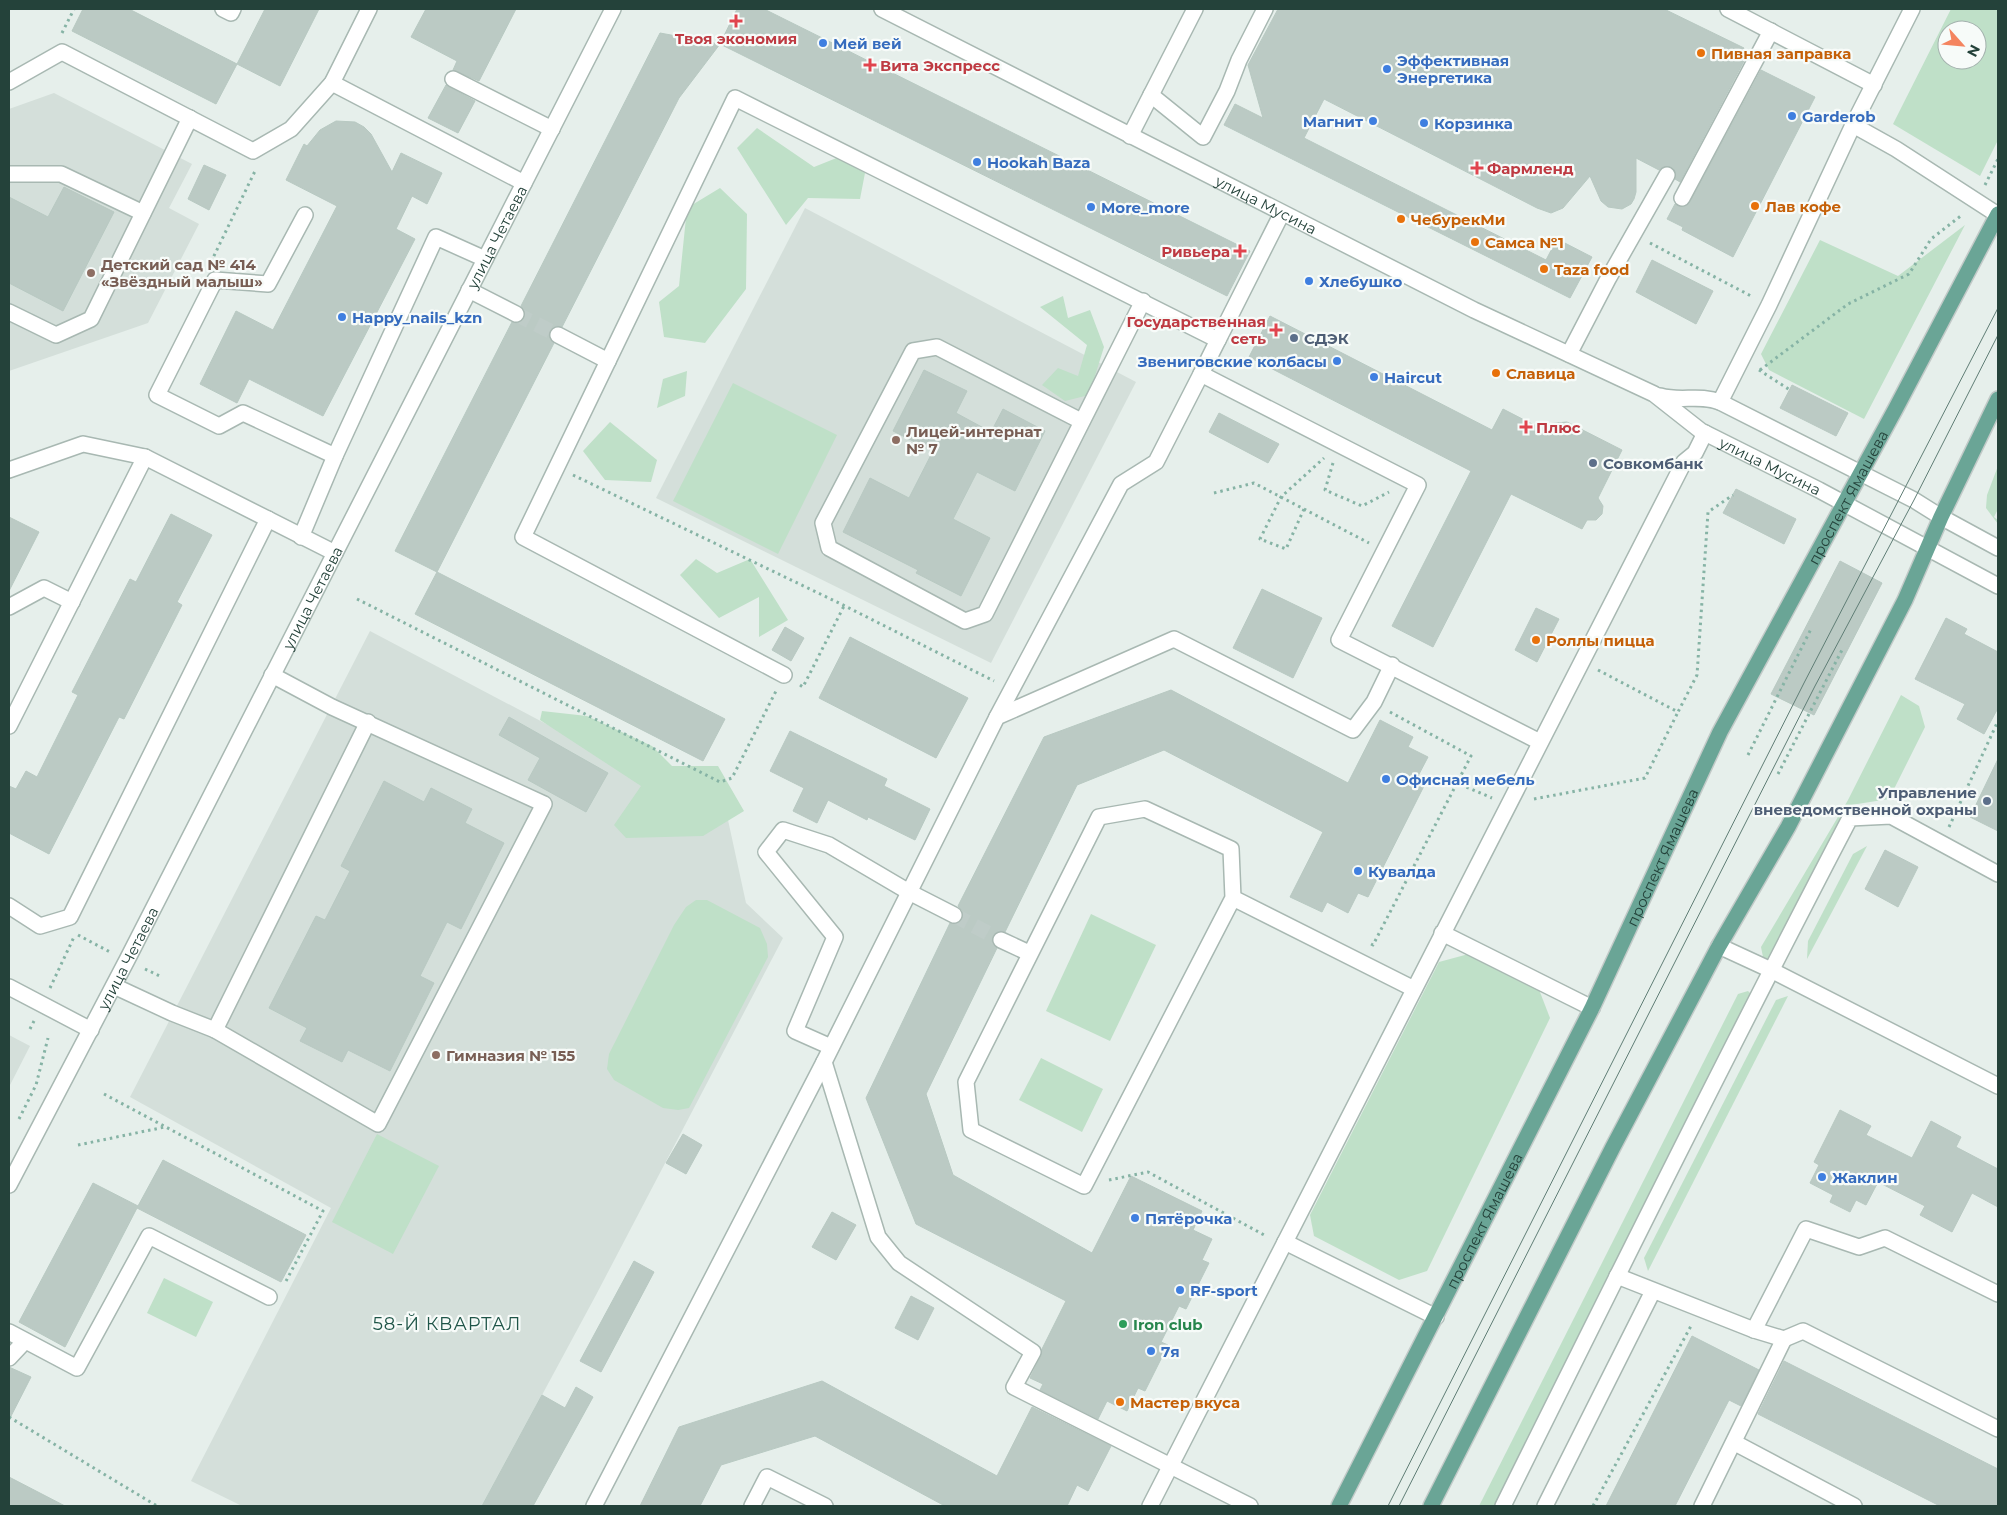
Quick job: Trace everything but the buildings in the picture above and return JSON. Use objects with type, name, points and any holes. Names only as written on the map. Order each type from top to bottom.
[{"type":"main road","name":"проспект Ямашева","points":[[1339,1506],[1592,1008],[1720,732],[1998,214]]},
{"type":"main road","points":[[1430,1506],[1613,1147],[1719,946],[1797,809],[1905,600],[1941,517],[1998,399]]},
{"type":"street","points":[[223,9],[231,13],[233,9]]},
{"type":"street","points":[[9,82],[62,52],[253,151],[291,129],[332,83],[368,9]]},
{"type":"street","name":"улица Четаева","points":[[9,1185],[114,986],[613,9]]},
{"type":"street","points":[[1130,136],[1195,9]]},
{"type":"street","points":[[1151,96],[1203,137],[1228,91],[1239,60],[1266,9]]},
{"type":"street","points":[[1728,9],[1874,85]]},
{"type":"street","points":[[1720,402],[1769,305],[1853,125],[1912,9]]},
{"type":"street","name":"улица Мусина","points":[[891,11],[1130,136],[1474,310],[1654,394],[1674,400],[1702,397],[1720,402],[1914,500],[1998,548]]},
{"type":"street","points":[[1682,198],[1770,31]]},
{"type":"street","points":[[453,79],[552,129]]},
{"type":"street","points":[[332,83],[524,183]]},
{"type":"street","points":[[784,675],[523,537],[735,98],[1218,340]]},
{"type":"street","points":[[9,312],[56,334],[91,318],[190,118]]},
{"type":"street","points":[[1853,125],[1896,149],[1998,214]]},
{"type":"street","points":[[9,174],[61,174],[144,213]]},
{"type":"street","points":[[1569,354],[1608,279],[1667,175]]},
{"type":"street","points":[[594,1506],[832,1047],[1011,690],[1121,484],[1156,462],[1282,213]]},
{"type":"street","points":[[305,215],[268,284],[215,280],[157,395],[218,426],[243,413],[335,456]]},
{"type":"street","points":[[302,537],[335,456],[436,237],[484,259]]},
{"type":"street","points":[[469,290],[516,314]]},
{"type":"street","points":[[1082,421],[937,347],[913,351],[822,523],[829,548],[965,621],[985,614],[1143,301]]},
{"type":"street","points":[[558,335],[608,360]]},
{"type":"street","points":[[1201,374],[1418,486],[1339,640],[1540,742]]},
{"type":"street","name":"улица Мусина","points":[[1654,394],[1671,406],[1688,422],[1705,433],[1998,586]]},
{"type":"street","points":[[1150,1506],[1581,661],[1684,462],[1695,453],[1705,433]]},
{"type":"street","points":[[9,470],[83,444],[145,457],[335,553]]},
{"type":"street","points":[[9,726],[145,457]]},
{"type":"street","points":[[9,906],[40,926],[70,917],[268,519]]},
{"type":"street","points":[[9,607],[44,588],[72,602]]},
{"type":"street","points":[[997,717],[1174,639],[1354,730],[1374,702],[1392,666]]},
{"type":"street","points":[[114,986],[172,1014],[215,1030],[378,1124],[544,804],[332,707],[272,675]]},
{"type":"street","points":[[215,1030],[368,722]]},
{"type":"street","points":[[1145,809],[1231,849],[1233,898],[1084,1186],[971,1130],[966,1082],[1029,953],[1099,817],[1145,809]]},
{"type":"street","points":[[1503,1506],[1771,970],[1850,818],[1891,816],[1998,874]]},
{"type":"street","points":[[832,1047],[795,1031],[835,937],[766,852],[783,830],[830,845],[909,892],[954,914]]},
{"type":"street","points":[[1233,898],[1414,989]]},
{"type":"street","points":[[1442,933],[1592,1008]]},
{"type":"street","points":[[1001,940],[1029,953]]},
{"type":"street","points":[[1719,946],[1771,970],[1998,1086]]},
{"type":"street","points":[[9,987],[91,1030]]},
{"type":"street","points":[[824,1062],[878,1237],[899,1263],[1033,1352],[1014,1387],[1250,1506]]},
{"type":"street","points":[[1754,1330],[1806,1229],[1859,1247],[1885,1238],[1998,1294]]},
{"type":"street","points":[[9,1332],[77,1368],[149,1236],[269,1297]]},
{"type":"street","points":[[1284,1244],[1436,1317]]},
{"type":"street","points":[[1617,1276],[1699,1310],[1784,1339],[1803,1331],[1998,1429]]},
{"type":"street","points":[[1545,1506],[1653,1291]]},
{"type":"street","points":[[1702,1506],[1784,1339]]},
{"type":"street","points":[[9,1358],[25,1341]]},
{"type":"street","points":[[1737,1444],[1854,1506]]},
{"type":"street","points":[[752,1506],[767,1477],[825,1506]]},
{"type":"path","points":[[215,280],[211,261],[269,142]]},
{"type":"path","points":[[1759,370],[1848,304],[1909,274],[1931,239],[1977,202],[1998,160]]},
{"type":"path","points":[[1633,234],[1769,305]]},
{"type":"path","points":[[1740,363],[1759,370],[1790,390]]},
{"type":"path","points":[[1338,445],[1325,490],[1362,506],[1410,481]]},
{"type":"path","points":[[1304,509],[1286,550],[1260,539],[1281,497],[1338,445]]},
{"type":"path","points":[[557,467],[844,606],[1011,690]]},
{"type":"path","points":[[1214,493],[1254,483],[1385,551]]},
{"type":"path","points":[[1581,661],[1678,712],[1697,675],[1708,512],[1733,494]]},
{"type":"path","points":[[357,600],[720,782],[732,778],[784,675],[803,687],[844,606]]},
{"type":"path","points":[[1748,755],[1811,629]]},
{"type":"path","points":[[1778,774],[1843,648]]},
{"type":"path","points":[[1374,702],[1471,756],[1457,783]]},
{"type":"path","points":[[1942,844],[1998,721]]},
{"type":"path","points":[[30,1029],[75,934],[162,977]]},
{"type":"path","points":[[17,1124],[36,1085],[48,1038]]},
{"type":"path","points":[[104,1094],[323,1211],[285,1284]]},
{"type":"path","points":[[78,1145],[165,1127]]},
{"type":"path","points":[[1084,1186],[1148,1172],[1284,1244]]},
{"type":"path","points":[[1593,1506],[1699,1310]]},
{"type":"path","points":[[9,1417],[156,1506]]},
{"type":"shaded area","name":"Детский сад № 414 «Звёздный малыш»","points":[[54,93],[192,164],[169,208],[199,224],[148,323],[9,371],[9,109]]},
{"type":"shaded area","name":"Лицей-интернат № 7","points":[[805,208],[1136,382],[991,663],[656,498]]},
{"type":"shaded area","name":"Гимназия № 155","points":[[370,631],[728,820],[746,903],[783,938],[596,1295],[482,1506],[242,1506],[191,1481],[331,1208],[130,1097]]},
{"type":"shaded area","points":[[9,1035],[30,1046],[9,1087]]},
{"type":"green space","points":[[1951,9],[1998,9],[1998,140],[1980,176],[1893,124],[1937,37],[1937,70],[1987,70],[1987,20],[1945,20]]},
{"type":"green space","points":[[757,128],[814,167],[839,157],[865,173],[860,199],[808,198],[786,225],[737,148]]},
{"type":"green space","points":[[720,188],[747,214],[746,289],[705,343],[664,337],[659,302],[679,286],[687,208]]},
{"type":"green space","points":[[1965,225],[1864,419],[1769,370],[1761,354],[1820,240],[1898,276]]},
{"type":"green space","points":[[1063,296],[1068,318],[1090,310],[1104,347],[1089,395],[1065,401],[1042,385],[1058,368],[1078,376],[1087,345],[1040,307]]},
{"type":"green space","points":[[687,371],[685,396],[657,408],[663,379]]},
{"type":"green space","points":[[733,383],[837,435],[778,554],[673,501]]},
{"type":"green space","points":[[610,422],[657,460],[651,482],[605,480],[583,451]]},
{"type":"green space","points":[[1998,466],[1998,509],[1994,517],[1998,520],[1998,524],[1986,508],[1987,495]]},
{"type":"green space","points":[[696,559],[717,573],[750,559],[788,620],[759,637],[759,597],[719,618],[680,575]]},
{"type":"green space","points":[[1901,695],[1919,706],[1925,727],[1889,799],[1851,805],[1769,959],[1763,957],[1761,947],[1848,800]]},
{"type":"green space","points":[[542,711],[587,716],[652,746],[672,766],[718,766],[744,811],[703,836],[626,838],[614,825],[641,786],[540,720]]},
{"type":"green space","points":[[1867,846],[1807,959],[1808,941],[1853,854]]},
{"type":"green space","points":[[696,900],[707,900],[760,928],[767,944],[768,957],[689,1108],[678,1110],[663,1108],[614,1080],[607,1069],[609,1054],[674,925],[686,907]]},
{"type":"green space","points":[[1091,914],[1156,945],[1110,1041],[1046,1011]]},
{"type":"green space","points":[[1476,952],[1538,987],[1550,1018],[1427,1271],[1399,1280],[1314,1236],[1310,1215],[1439,962]]},
{"type":"green space","points":[[1748,991],[1753,996],[1496,1506],[1479,1506],[1738,994]]},
{"type":"green space","points":[[1788,996],[1648,1271],[1644,1258],[1776,1000]]},
{"type":"green space","points":[[1041,1058],[1103,1089],[1082,1132],[1019,1100]]},
{"type":"green space","points":[[377,1134],[439,1166],[393,1254],[332,1222]]},
{"type":"green space","points":[[164,1278],[213,1302],[196,1337],[147,1313]]},
{"type":"tunnel","points":[[516,314],[558,335]]},
{"type":"tunnel","points":[[954,915],[1001,940]]},
{"type":"tram line","points":[[1388,1506],[1804,683],[1998,308]]},
{"type":"tram line","points":[[1399,1506],[1815,686],[1914,500],[1998,335]]},
{"type":"place","name":"Твоя экономия","points":[[736,21]]},
{"type":"place","name":"Мей вей","points":[[823,43]]},
{"type":"place","name":"Пивная заправка","points":[[1701,53]]},
{"type":"place","name":"Вита Экспресс","points":[[870,65]]},
{"type":"place","name":"Эффективная Энергетика","points":[[1387,69]]},
{"type":"place","name":"Garderob","points":[[1792,116]]},
{"type":"place","name":"Магнит","points":[[1373,121]]},
{"type":"place","name":"Корзинка","points":[[1424,123]]},
{"type":"place","name":"Hookah Baza","points":[[977,162]]},
{"type":"place","name":"Фармленд","points":[[1477,168]]},
{"type":"place","name":"Лав кофе","points":[[1755,206]]},
{"type":"place","name":"More_more","points":[[1091,207]]},
{"type":"place","name":"ЧебурекМи","points":[[1401,219]]},
{"type":"place","name":"Самса №1","points":[[1475,242]]},
{"type":"place","name":"Ривьера","points":[[1240,251]]},
{"type":"place","name":"Taza food","points":[[1544,269]]},
{"type":"place","name":"Детский сад № 414 «Звёздный малыш»","points":[[91,273]]},
{"type":"place","name":"Хлебушко","points":[[1309,281]]},
{"type":"place","name":"Happy_nails_kzn","points":[[342,317]]},
{"type":"place","name":"Государственная сеть","points":[[1276,330]]},
{"type":"place","name":"СДЭК","points":[[1294,338]]},
{"type":"place","name":"Звениговские колбасы","points":[[1337,361]]},
{"type":"place","name":"Славица","points":[[1496,373]]},
{"type":"place","name":"Haircut","points":[[1374,377]]},
{"type":"place","name":"Плюс","points":[[1526,427]]},
{"type":"place","name":"Лицей-интернат № 7","points":[[896,440]]},
{"type":"place","name":"Совкомбанк","points":[[1593,463]]},
{"type":"place","name":"Роллы пицца","points":[[1536,640]]},
{"type":"place","name":"Офисная мебель","points":[[1386,779]]},
{"type":"place","name":"Управление вневедомственной охраны","points":[[1987,801]]},
{"type":"place","name":"Кувалда","points":[[1358,871]]},
{"type":"place","name":"Гимназия № 155","points":[[436,1055]]},
{"type":"place","name":"Жаклин","points":[[1822,1177]]},
{"type":"place","name":"Пятёрочка","points":[[1135,1218]]},
{"type":"place","name":"RF-sport","points":[[1180,1290]]},
{"type":"place","name":"Iron club","points":[[1123,1324]]},
{"type":"place","name":"7я","points":[[1151,1351]]},
{"type":"place","name":"Мастер вкуса","points":[[1120,1402]]},
{"type":"district","name":"58-Й КВАРТАЛ","points":[[447,1324]]}]
